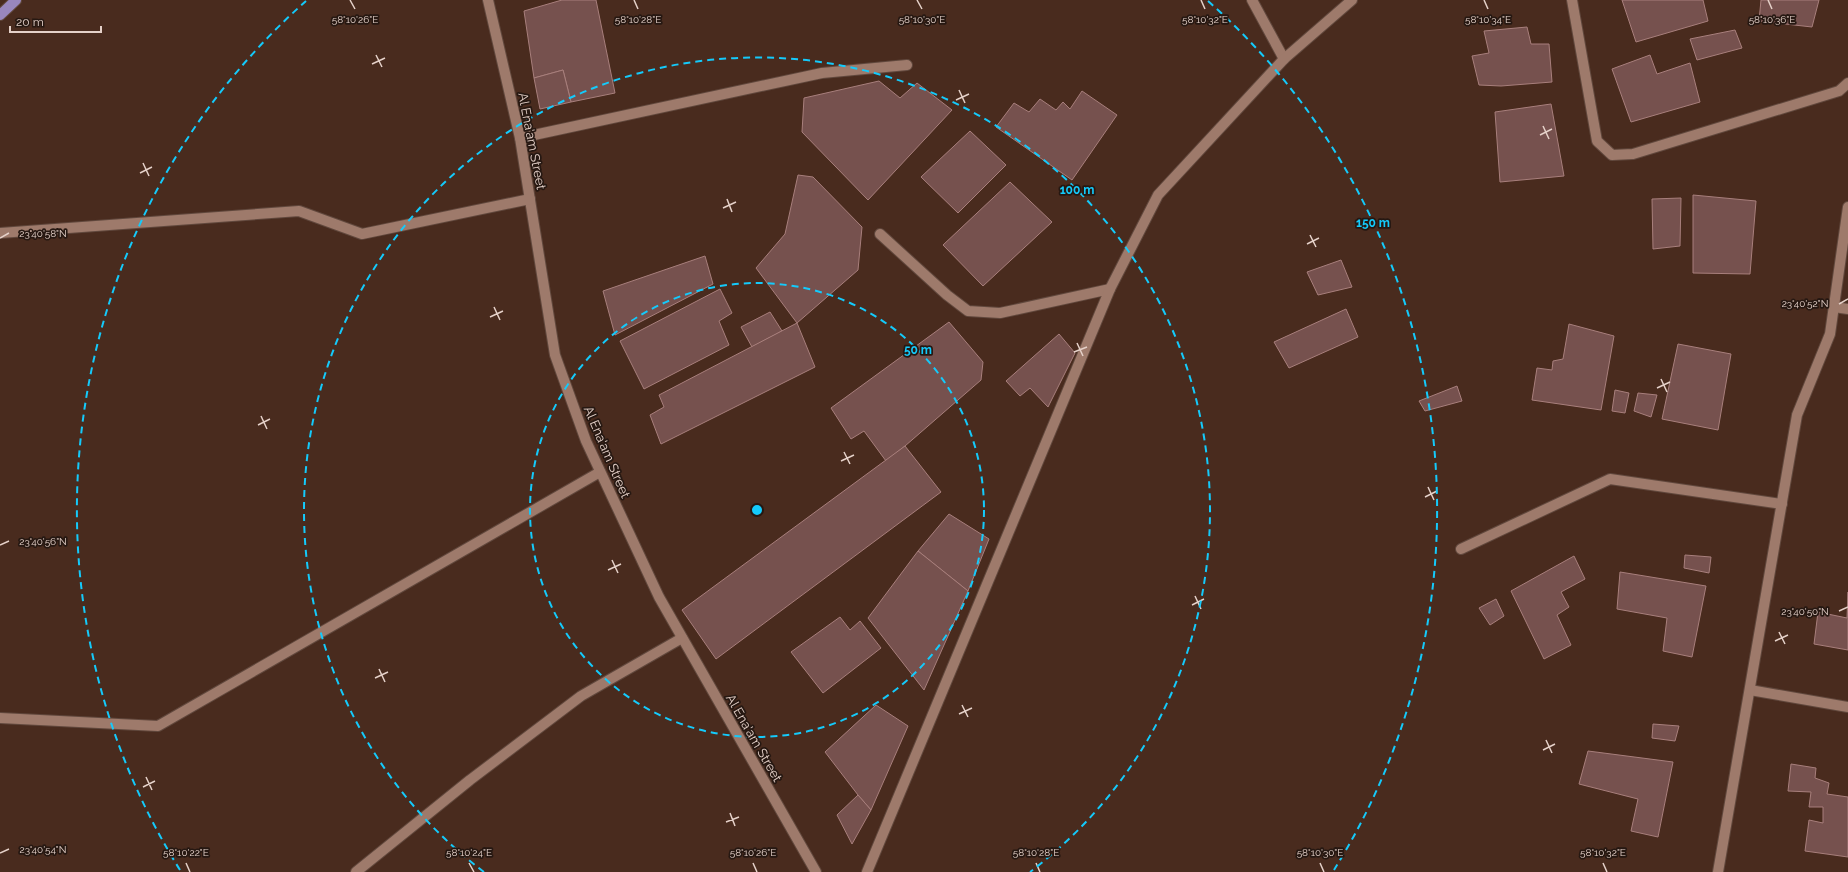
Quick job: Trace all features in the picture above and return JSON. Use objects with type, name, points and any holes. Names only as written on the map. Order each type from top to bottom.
[{"type":"main road","points":[[0,15],[16,0]]},
{"type":"street","name":"Al Ena'am Street","points":[[488,0],[520,138],[555,355],[586,441],[659,597],[816,872]]},
{"type":"street","points":[[1252,0],[1284,59]]},
{"type":"street","points":[[867,872],[1110,289],[1158,195],[1284,59],[1352,0]]},
{"type":"street","points":[[1572,0],[1597,141],[1612,155],[1633,154],[1648,150],[1839,91],[1848,83]]},
{"type":"street","points":[[520,138],[822,73],[907,65]]},
{"type":"street","points":[[0,233],[299,211],[362,234],[530,199]]},
{"type":"street","points":[[1718,872],[1797,415],[1830,334],[1848,207]]},
{"type":"street","points":[[880,234],[947,295],[968,311],[1000,313],[1110,289]]},
{"type":"street","points":[[1834,306],[1848,309]]},
{"type":"street","points":[[0,718],[158,726],[600,472]]},
{"type":"street","points":[[1461,549],[1610,480],[1782,504]]},
{"type":"street","points":[[356,872],[470,780],[581,696],[682,638]]},
{"type":"street","points":[[1750,690],[1848,707]]},
{"type":"building","points":[[562,0],[596,0],[615,93],[571,102],[563,70],[534,78],[524,11]]},
{"type":"building","points":[[1622,0],[1703,0],[1708,21],[1636,42]]},
{"type":"building","points":[[1761,0],[1819,0],[1812,27],[1759,21]]},
{"type":"building","points":[[1527,27],[1531,44],[1549,44],[1552,82],[1501,86],[1479,85],[1472,56],[1489,53],[1484,31]]},
{"type":"building","points":[[1735,30],[1742,48],[1697,60],[1690,39]]},
{"type":"building","points":[[1650,55],[1657,74],[1690,63],[1700,102],[1631,122],[1612,69]]},
{"type":"building","points":[[563,70],[571,102],[540,109],[534,78]]},
{"type":"building","points":[[879,81],[900,98],[917,83],[952,110],[868,200],[802,132],[804,98]]},
{"type":"building","points":[[1082,91],[1117,115],[1072,180],[996,127],[1014,103],[1029,112],[1040,99],[1056,110],[1063,102],[1070,109]]},
{"type":"building","points":[[1551,104],[1564,176],[1500,182],[1495,112]]},
{"type":"building","points":[[970,131],[1006,165],[958,213],[921,177]]},
{"type":"building","points":[[798,175],[813,177],[862,227],[858,270],[797,323],[756,268],[785,234]]},
{"type":"building","points":[[1010,182],[1052,222],[983,286],[943,245]]},
{"type":"building","points":[[1693,195],[1756,201],[1750,274],[1693,273]]},
{"type":"building","points":[[1681,198],[1680,246],[1653,249],[1652,199]]},
{"type":"building","points":[[705,256],[713,284],[615,335],[603,291]]},
{"type":"building","points":[[1341,260],[1352,287],[1318,295],[1307,272]]},
{"type":"building","points":[[720,289],[732,313],[719,321],[729,345],[644,389],[620,341]]},
{"type":"building","points":[[1346,309],[1358,337],[1289,368],[1274,342]]},
{"type":"building","points":[[770,312],[782,331],[752,347],[741,327]]},
{"type":"building","points":[[949,322],[983,362],[981,380],[886,461],[864,431],[851,439],[831,408]]},
{"type":"building","points":[[797,323],[815,367],[661,444],[650,415],[664,407],[659,395]]},
{"type":"building","points":[[1569,324],[1614,336],[1601,410],[1532,400],[1537,368],[1552,370],[1553,361],[1563,359]]},
{"type":"building","points":[[1059,334],[1075,353],[1048,407],[1030,388],[1020,396],[1006,381]]},
{"type":"building","points":[[1678,344],[1731,354],[1718,430],[1662,419]]},
{"type":"building","points":[[1457,386],[1462,401],[1425,411],[1419,401]]},
{"type":"building","points":[[1615,390],[1629,393],[1625,413],[1612,411]]},
{"type":"building","points":[[1638,393],[1657,395],[1651,417],[1634,411]]},
{"type":"building","points":[[905,446],[941,492],[716,659],[682,610]]},
{"type":"building","points":[[949,514],[989,539],[968,591],[918,551]]},
{"type":"building","points":[[918,551],[968,591],[924,690],[868,618]]},
{"type":"building","points":[[1685,555],[1711,557],[1709,573],[1684,568]]},
{"type":"building","points":[[1574,556],[1585,579],[1561,592],[1569,607],[1557,615],[1571,645],[1544,659],[1511,591]]},
{"type":"building","points":[[1620,572],[1706,586],[1692,657],[1663,651],[1667,618],[1617,609]]},
{"type":"building","points":[[1848,592],[1848,650],[1814,644],[1818,612],[1847,618]]},
{"type":"building","points":[[1496,599],[1504,616],[1490,625],[1479,608]]},
{"type":"building","points":[[840,617],[850,630],[860,621],[881,648],[823,693],[791,652]]},
{"type":"building","points":[[876,705],[908,726],[871,810],[825,752]]},
{"type":"building","points":[[1653,724],[1679,726],[1675,741],[1652,738]]},
{"type":"building","points":[[1588,751],[1673,762],[1658,837],[1631,831],[1638,799],[1579,784]]},
{"type":"building","points":[[1791,764],[1816,768],[1815,778],[1829,783],[1827,794],[1848,797],[1848,857],[1805,851],[1809,820],[1823,823],[1823,807],[1809,807],[1811,792],[1788,791]]},
{"type":"building","points":[[858,795],[871,810],[852,844],[837,815]]}]
